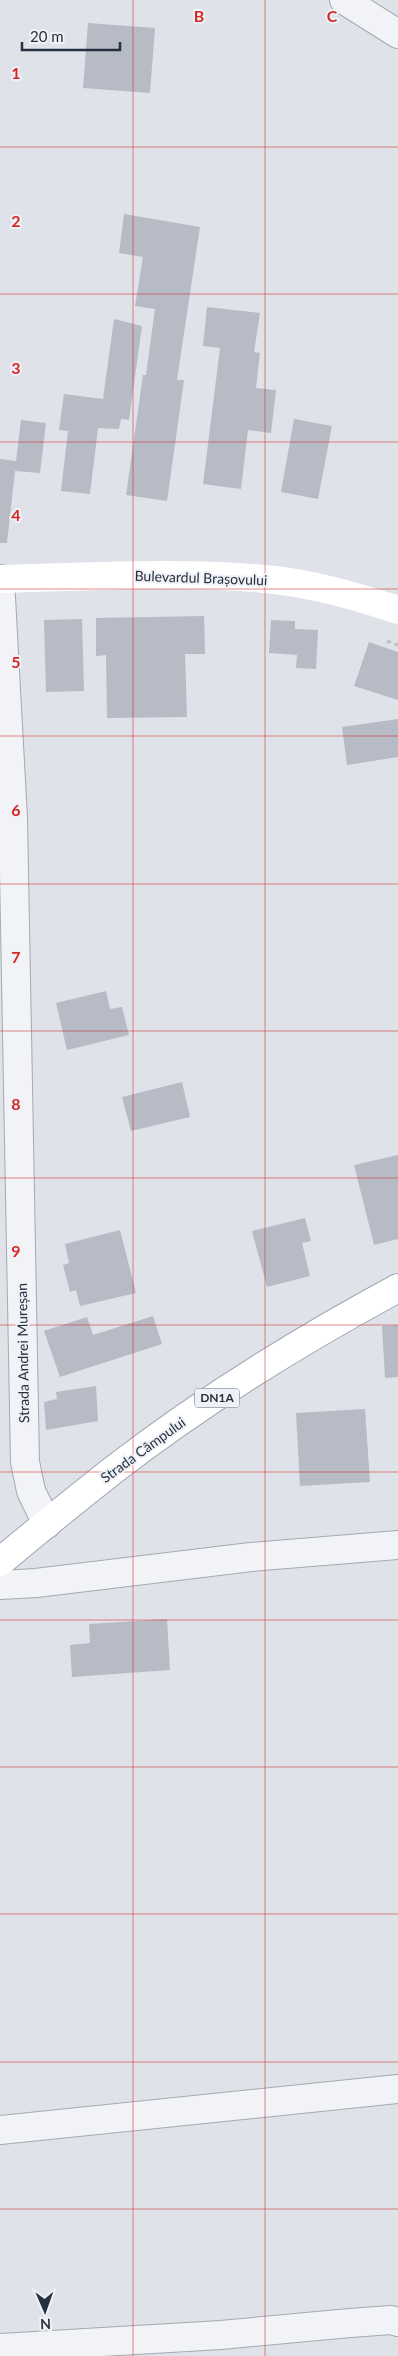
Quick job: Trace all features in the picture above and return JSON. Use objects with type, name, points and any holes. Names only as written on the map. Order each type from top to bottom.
[{"type":"main road","name":"Bulevardul Brașovului","points":[[0,579],[124,576],[266,579],[342,592],[398,610]]},
{"type":"main road","name":"Strada Câmpului","points":[[0,1562],[112,1471],[189,1416],[277,1358],[398,1288]]},
{"type":"street","points":[[344,0],[398,34]]},
{"type":"street","name":"Strada Andrei Mureșan","points":[[0,579],[14,818],[25,1462],[31,1491],[47,1524]]},
{"type":"street","points":[[0,1585],[36,1583],[251,1557],[398,1544]]},
{"type":"street","points":[[0,2130],[398,2089]]},
{"type":"street","points":[[0,2348],[221,2335],[383,2320],[398,2322]]},
{"type":"building","points":[[88,23],[155,28],[150,93],[83,88]]},
{"type":"building","points":[[124,214],[200,227],[177,380],[184,380],[167,501],[126,495],[143,375],[146,375],[155,309],[135,306],[143,257],[119,253]]},
{"type":"building","points":[[207,307],[260,313],[254,352],[260,353],[256,388],[276,390],[271,433],[248,430],[241,489],[203,484],[220,348],[203,346]]},
{"type":"building","points":[[114,319],[142,326],[129,420],[121,419],[119,429],[98,428],[90,494],[61,491],[68,431],[59,430],[64,394],[103,399]]},
{"type":"building","points":[[294,419],[332,426],[318,499],[281,492]]},
{"type":"building","points":[[21,420],[46,423],[40,473],[15,471],[7,543],[0,543],[0,459],[16,461]]},
{"type":"building","points":[[204,616],[205,654],[185,654],[187,717],[107,718],[106,655],[96,656],[96,618]]},
{"type":"building","points":[[82,619],[84,691],[46,692],[44,620]]},
{"type":"building","points":[[271,620],[295,621],[295,629],[318,630],[316,669],[296,668],[297,655],[269,653]]},
{"type":"building","points":[[369,642],[398,652],[398,700],[354,686]]},
{"type":"building","points":[[398,719],[398,757],[347,765],[342,727]]},
{"type":"building","points":[[106,991],[110,1009],[122,1007],[129,1035],[67,1050],[56,1003]]},
{"type":"building","points":[[182,1082],[190,1117],[131,1131],[122,1097]]},
{"type":"building","points":[[398,1155],[398,1239],[374,1245],[354,1165]]},
{"type":"building","points":[[305,1218],[311,1241],[302,1243],[310,1276],[267,1287],[252,1231]]},
{"type":"building","points":[[120,1230],[136,1293],[80,1306],[76,1290],[70,1292],[63,1265],[69,1263],[65,1244]]},
{"type":"building","points":[[153,1316],[162,1344],[60,1377],[44,1331],[87,1317],[93,1335]]},
{"type":"building","points":[[398,1325],[398,1377],[385,1378],[382,1326]]},
{"type":"building","points":[[96,1386],[98,1421],[46,1430],[44,1402],[57,1399],[56,1392]]},
{"type":"building","points":[[365,1409],[370,1482],[300,1486],[296,1413]]},
{"type":"building","points":[[167,1619],[170,1670],[72,1677],[70,1645],[90,1643],[89,1624]]}]
